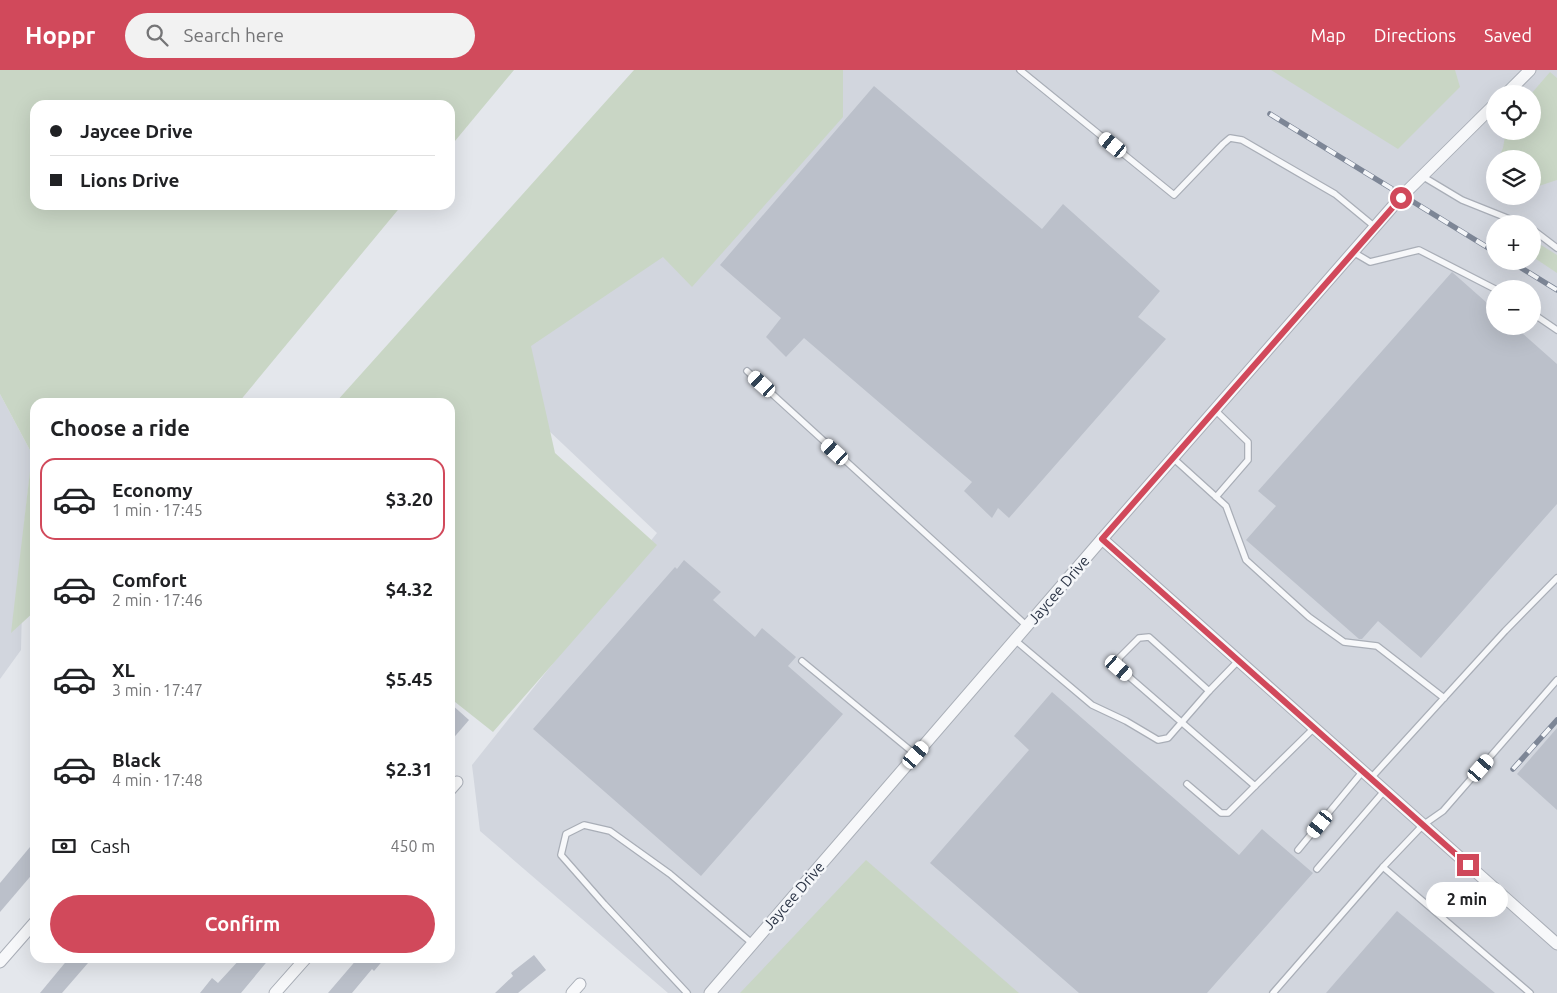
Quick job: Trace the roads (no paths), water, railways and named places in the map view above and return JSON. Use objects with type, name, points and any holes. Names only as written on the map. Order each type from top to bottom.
[{"type":"street","points":[[1515,85],[1530,70]]},
{"type":"street","name":"Jaycee Drive","points":[[710,993],[1102,539],[1375,227],[1422,176],[1486,113]]},
{"type":"street","points":[[1102,539],[1557,944]]},
{"type":"street","points":[[0,962],[30,928]]},
{"type":"street","points":[[276,993],[302,963]]},
{"type":"lane","points":[[1020,70],[1174,195],[1222,144],[1230,138],[1242,140],[1335,194],[1375,227]]},
{"type":"lane","points":[[1422,176],[1462,200],[1500,215]]},
{"type":"lane","points":[[1541,236],[1557,248]]},
{"type":"lane","points":[[1353,252],[1370,262],[1419,250],[1486,284]]},
{"type":"lane","points":[[1541,319],[1557,330]]},
{"type":"lane","points":[[747,371],[1027,626]]},
{"type":"lane","points":[[1215,410],[1248,442],[1248,460],[1216,497]]},
{"type":"lane","points":[[1173,458],[1226,506],[1246,560],[1309,617],[1344,642],[1377,646],[1444,698]]},
{"type":"lane","points":[[1298,850],[1367,774],[1444,698],[1504,631],[1557,578]]},
{"type":"lane","points":[[1209,691],[1149,637],[1139,638],[1119,658],[1119,668],[1256,786]]},
{"type":"lane","points":[[1015,640],[1092,705],[1126,721],[1158,740],[1168,738],[1238,660]]},
{"type":"lane","points":[[802,661],[916,755]]},
{"type":"lane","points":[[1273,993],[1383,867],[1423,825],[1443,811],[1557,680]]},
{"type":"lane","points":[[1187,784],[1221,813],[1228,814],[1314,728]]},
{"type":"lane","points":[[1317,869],[1384,790]]},
{"type":"lane","points":[[687,993],[604,904],[562,855],[566,834],[584,825],[610,831],[670,874],[753,944]]},
{"type":"lane","points":[[1383,867],[1530,993]]},
{"type":"railway","points":[[1270,114],[1486,246]]},
{"type":"railway","points":[[1525,270],[1557,290]]},
{"type":"railway","points":[[1513,769],[1557,720]]}]
